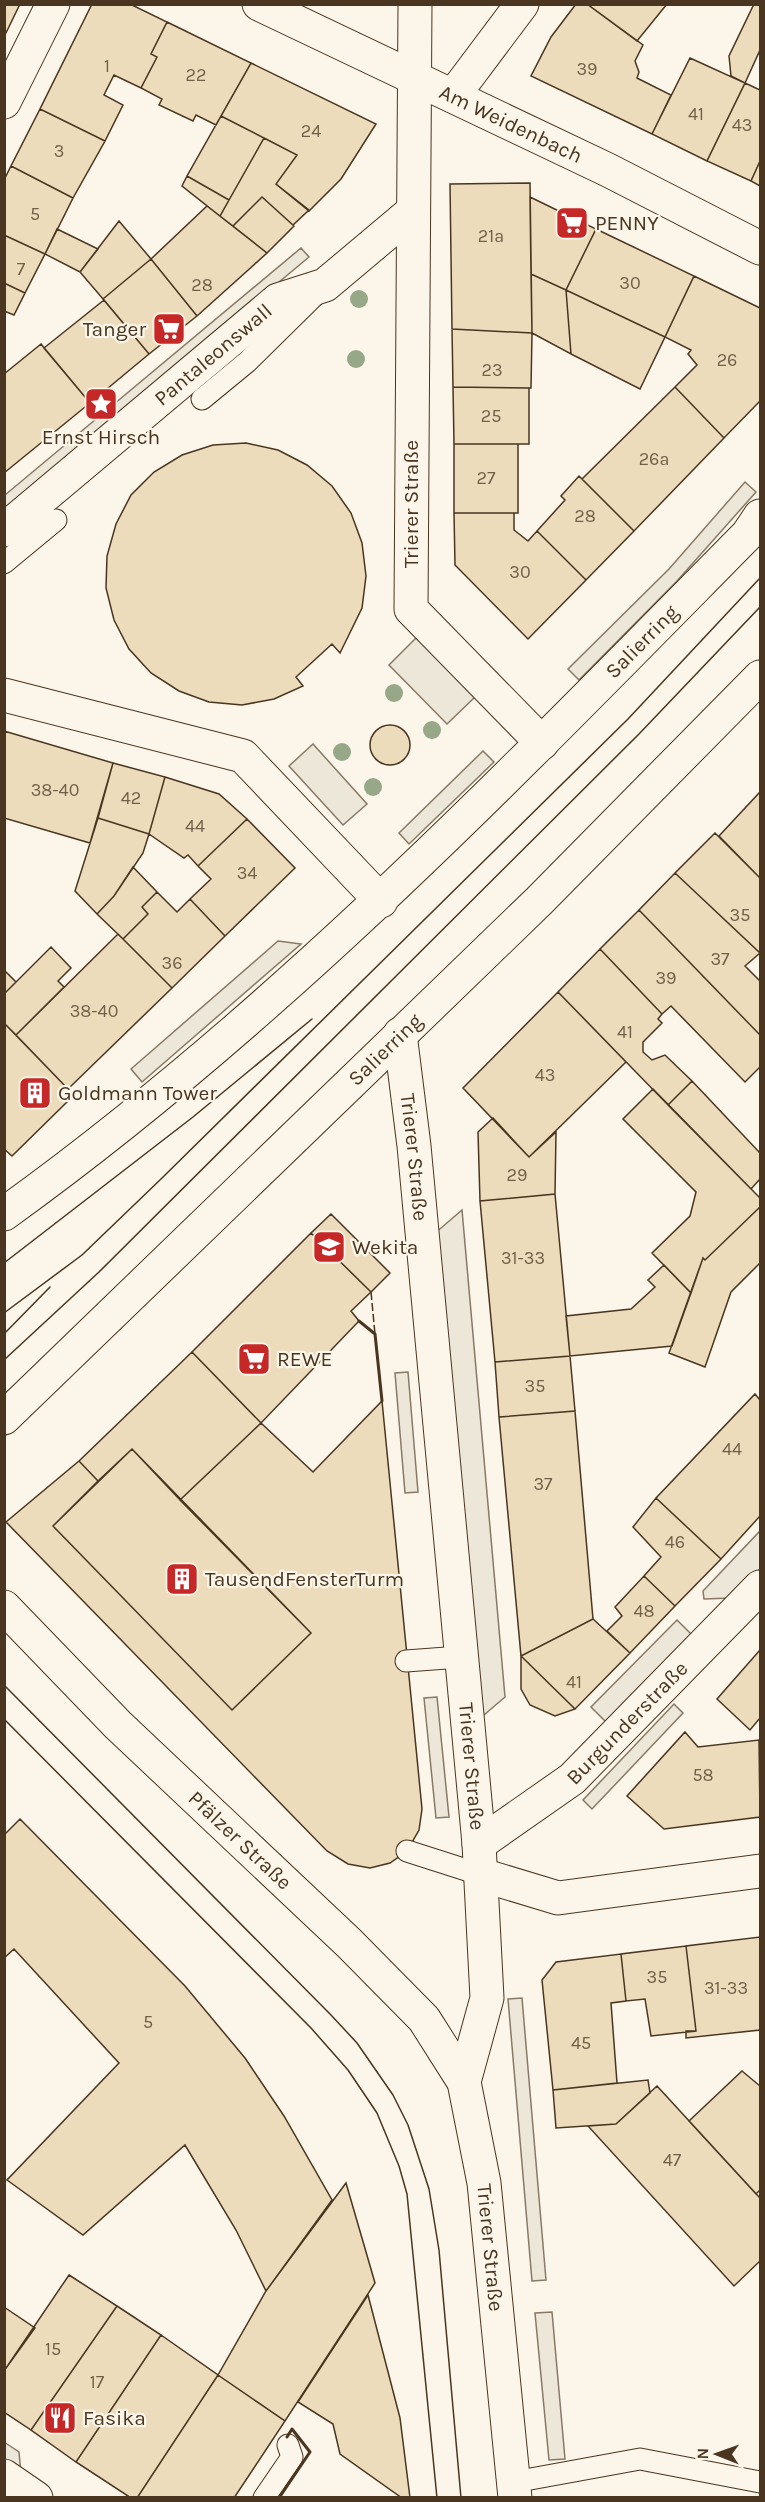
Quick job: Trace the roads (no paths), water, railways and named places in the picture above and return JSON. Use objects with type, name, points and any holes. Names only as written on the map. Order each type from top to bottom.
[{"type":"street","points":[[4,102],[53,4]]},
{"type":"street","name":"Am Weidenbach","points":[[259,4],[608,170],[760,249]]},
{"type":"street","points":[[412,212],[415,4]]},
{"type":"street","points":[[453,96],[522,4]]},
{"type":"street","name":"Pantaleonswall","points":[[4,530],[278,300],[325,285],[412,212]]},
{"type":"street","name":"Trierer Straße","points":[[412,212],[411,609],[542,743]]},
{"type":"street","name":"Salierring","points":[[4,1214],[40,1189],[189,1071],[381,901],[542,743],[748,534],[760,516]]},
{"type":"street","name":"Salierring","points":[[4,1418],[539,901],[760,677]]},
{"type":"street","points":[[4,695],[243,756],[381,901]]},
{"type":"street","name":"Trierer Straße","points":[[400,1034],[414,1146],[460,1657],[481,1859],[487,1998],[464,2082],[484,2183],[515,2490]]},
{"type":"street","points":[[4,1201],[40,1189]]},
{"type":"street","name":"Burgunderstraße","points":[[481,1859],[572,1779],[760,1587]]},
{"type":"street","name":"Pfälzer Straße","points":[[4,1607],[118,1725],[349,1943],[424,2019],[464,2082]]},
{"type":"street","points":[[481,1859],[558,1898],[760,1871]]},
{"type":"street","points":[[4,2476],[36,2498]]},
{"type":"lane","points":[[202,399],[247,362],[325,285]]},
{"type":"lane","points":[[4,563],[56,520]]},
{"type":"lane","points":[[406,1661],[460,1657]]},
{"type":"lane","points":[[407,1851],[481,1859]]},
{"type":"lane","points":[[264,2498],[292,2457],[288,2445]]},
{"type":"lane","points":[[515,2490],[640,2459],[760,2482]]},
{"type":"tram line","points":[[4,1313],[82,1255],[161,1179],[628,719],[760,578]]},
{"type":"tram line","points":[[4,1360],[99,1272],[639,734],[760,607]]},
{"type":"tram line","points":[[4,1263],[193,1117],[312,1019]]},
{"type":"tram line","points":[[4,1334],[50,1287]]},
{"type":"tram line","points":[[4,1685],[331,2015],[357,2043],[393,2095],[408,2125],[429,2189],[439,2250],[461,2498]]},
{"type":"tram line","points":[[4,1719],[311,2028],[348,2070],[377,2113],[399,2166],[407,2194],[437,2498]]},
{"type":"place","name":"PENNY","points":[[572,223]]},
{"type":"place","name":"Tanger","points":[[169,329]]},
{"type":"place","name":"Ernst Hirsch","points":[[101,404]]},
{"type":"place","name":"Goldmann Tower","points":[[35,1093]]},
{"type":"place","name":"Wekita","points":[[329,1247]]},
{"type":"place","name":"REWE","points":[[254,1359]]},
{"type":"place","name":"TausendFensterTurm","points":[[182,1579]]},
{"type":"place","name":"Fasika","points":[[60,2418]]}]
